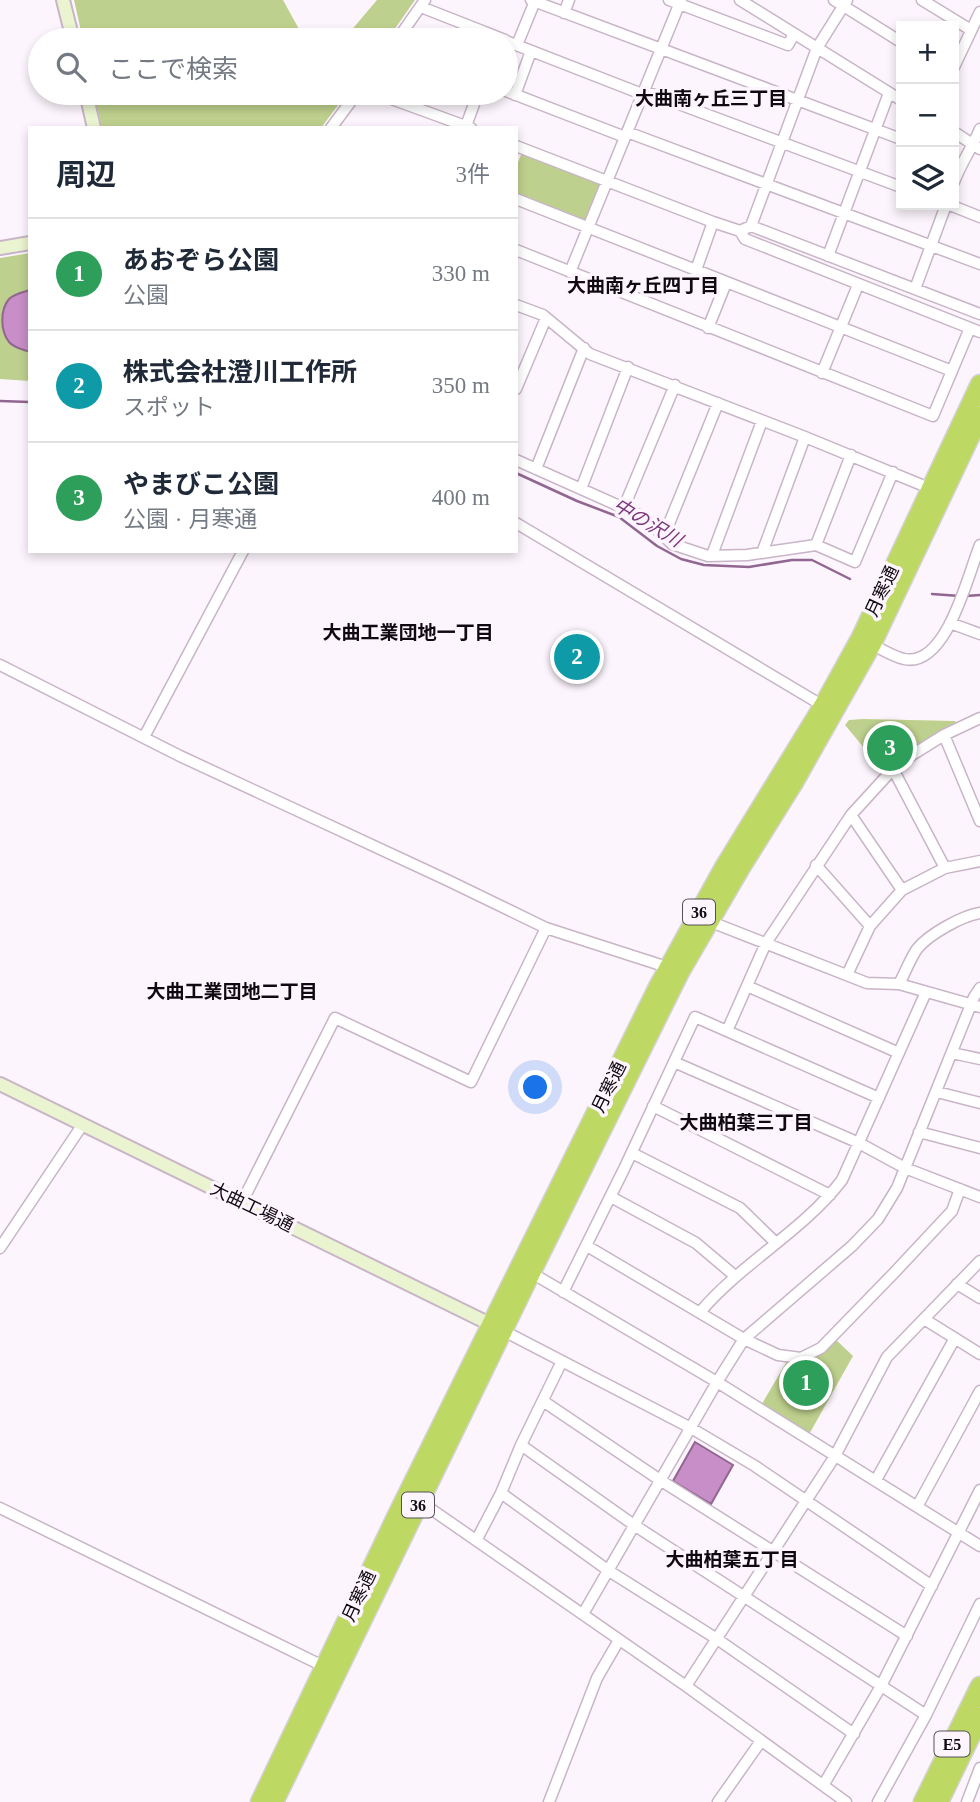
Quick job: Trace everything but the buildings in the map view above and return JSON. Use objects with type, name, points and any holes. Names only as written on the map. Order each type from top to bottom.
[{"type":"highway","name":"月寒通","points":[[274,1802],[331,1670],[414,1497],[674,970],[703,918],[793,784],[828,709],[867,641],[938,491],[980,384]]},
{"type":"highway","name":"月寒通","points":[[938,491],[980,416]]},
{"type":"highway","name":"月寒通","points":[[260,1802],[331,1670]]},
{"type":"highway","name":"E5","points":[[923,1802],[980,1686]]},
{"type":"highway","name":"E5","points":[[939,1802],[980,1717]]},
{"type":"street","points":[[63,0],[70,28]]},
{"type":"street","points":[[564,13],[569,0]]},
{"type":"street","points":[[668,0],[680,2],[788,45],[794,34]]},
{"type":"street","points":[[740,0],[896,97]]},
{"type":"street","points":[[922,0],[971,30]]},
{"type":"street","points":[[518,42],[533,1],[896,137]]},
{"type":"street","points":[[570,272],[680,2]]},
{"type":"street","points":[[751,226],[817,48],[841,2],[896,40]]},
{"type":"street","points":[[406,28],[423,4],[478,28]]},
{"type":"street","points":[[959,56],[980,12]]},
{"type":"street","points":[[518,45],[896,185]]},
{"type":"street","points":[[518,77],[531,51]]},
{"type":"street","points":[[828,256],[889,93]]},
{"type":"street","points":[[518,96],[767,183],[980,264]]},
{"type":"street","points":[[89,105],[94,126]]},
{"type":"street","points":[[333,126],[348,105]]},
{"type":"street","points":[[408,105],[466,126]]},
{"type":"street","points":[[469,126],[475,105]]},
{"type":"street","points":[[959,160],[977,147],[980,129]]},
{"type":"street","points":[[959,135],[977,147]]},
{"type":"street","points":[[518,147],[713,222],[740,230],[751,226],[980,314]]},
{"type":"street","points":[[518,200],[952,371]]},
{"type":"street","points":[[959,209],[980,217]]},
{"type":"street","points":[[915,289],[946,210]]},
{"type":"street","points":[[695,270],[713,222]]},
{"type":"street","points":[[518,251],[933,416],[952,371],[975,330],[745,239],[740,230]]},
{"type":"street","points":[[0,248],[28,243]]},
{"type":"street","points":[[708,328],[726,283]]},
{"type":"street","points":[[822,373],[858,285]]},
{"type":"street","points":[[518,306],[547,318],[590,354],[938,491]]},
{"type":"street","points":[[518,384],[547,318]]},
{"type":"street","points":[[536,469],[584,348]]},
{"type":"street","points":[[581,489],[628,368]]},
{"type":"street","points":[[624,508],[675,386]]},
{"type":"street","points":[[664,536],[718,403]]},
{"type":"street","points":[[712,555],[762,421]]},
{"type":"street","points":[[762,553],[806,437]]},
{"type":"street","points":[[816,545],[851,455]]},
{"type":"street","points":[[518,461],[644,517],[672,544],[712,555],[762,553],[816,545],[855,562],[893,472]]},
{"type":"street","points":[[518,524],[828,709]]},
{"type":"street","points":[[867,641],[907,660],[929,653],[943,639],[980,545]]},
{"type":"street","points":[[144,737],[242,553]]},
{"type":"street","points":[[952,618],[980,634]]},
{"type":"street","points":[[0,665],[545,929],[674,970]]},
{"type":"street","points":[[727,1031],[766,943],[850,815],[894,769],[944,735],[980,718]]},
{"type":"street","points":[[944,735],[980,821]]},
{"type":"street","points":[[894,769],[945,868]]},
{"type":"street","points":[[850,815],[902,890]]},
{"type":"street","points":[[847,975],[870,926],[902,890],[945,868],[980,861]]},
{"type":"street","points":[[816,865],[870,926]]},
{"type":"street","points":[[899,984],[918,948],[938,932],[968,915],[980,913]]},
{"type":"street","points":[[703,918],[867,983],[899,984],[975,1007]]},
{"type":"street","points":[[242,1202],[335,1018],[471,1082],[545,929]]},
{"type":"street","points":[[747,986],[899,1053]]},
{"type":"street","points":[[583,1614],[744,1339],[852,1246],[870,1228],[897,1188],[951,1053],[975,1007],[980,988]]},
{"type":"street","points":[[701,1311],[735,1276],[825,1203],[842,1180],[926,992]]},
{"type":"street","points":[[563,1292],[611,1197],[695,1017],[879,1098]]},
{"type":"street","points":[[951,1053],[980,1059]]},
{"type":"street","points":[[674,1062],[859,1143],[905,1168],[980,1197]]},
{"type":"street","name":"大曲工場通","points":[[0,1084],[498,1328]]},
{"type":"street","points":[[937,1092],[980,1103]]},
{"type":"street","points":[[653,1106],[831,1195]]},
{"type":"street","points":[[0,1248],[83,1124]]},
{"type":"street","points":[[919,1132],[980,1148]]},
{"type":"street","points":[[632,1153],[740,1208],[776,1243]]},
{"type":"street","points":[[587,1246],[701,1311],[744,1339],[778,1355],[801,1358],[821,1348],[952,1211],[960,1189]]},
{"type":"street","points":[[611,1197],[696,1243],[735,1276]]},
{"type":"street","points":[[686,1686],[835,1456],[887,1357],[980,1261]]},
{"type":"street","points":[[525,1270],[717,1382],[980,1546]]},
{"type":"street","points":[[957,1284],[980,1298]]},
{"type":"street","points":[[924,1319],[980,1354]]},
{"type":"street","points":[[498,1328],[691,1429],[755,1466],[932,1587]]},
{"type":"street","points":[[876,1480],[955,1338]]},
{"type":"street","points":[[477,1539],[562,1362]]},
{"type":"street","points":[[918,1505],[980,1391]]},
{"type":"street","points":[[543,1401],[660,1480],[907,1636]]},
{"type":"street","points":[[521,1445],[634,1525],[926,1715]]},
{"type":"street","points":[[824,1784],[881,1686],[980,1490]]},
{"type":"street","points":[[501,1493],[609,1571],[717,1639],[854,1734]]},
{"type":"street","points":[[414,1497],[824,1784],[842,1801]]},
{"type":"street","points":[[0,1508],[331,1670]]},
{"type":"street","points":[[878,1802],[926,1715],[980,1604]]},
{"type":"street","points":[[549,1802],[597,1678],[619,1640]]},
{"type":"street","points":[[718,1802],[761,1741]]},
{"type":"street","points":[[967,1802],[980,1768]]},
{"type":"green space","points":[[74,0],[283,0],[298,28],[80,28]]},
{"type":"green space","points":[[377,0],[415,0],[395,28],[353,28]]},
{"type":"green space","points":[[97,105],[338,105],[322,126],[102,126]]},
{"type":"green space","points":[[524,148],[607,182],[589,227],[518,200],[518,162]]},
{"type":"green space","points":[[28,253],[28,381],[0,379],[0,258]]},
{"type":"green space","points":[[849,720],[955,721],[958,724],[901,758],[884,772],[845,725]]},
{"type":"green space","points":[[832,1336],[853,1356],[807,1438],[759,1409],[790,1356],[801,1358]]},
{"type":"shaded area","points":[[28,291],[28,351],[9,342],[4,332],[4,309],[9,299]]},
{"type":"shaded area","points":[[695,1442],[733,1465],[711,1504],[673,1481]]},
{"type":"waterway","name":"中の沢川","points":[[0,401],[28,402]]},
{"type":"waterway","name":"中の沢川","points":[[518,474],[619,517],[657,546],[681,559],[704,565],[749,567],[792,560],[812,560],[850,579]]},
{"type":"waterway","name":"中の沢川","points":[[932,594],[960,596]]},
{"type":"waterway","name":"中の沢川","points":[[966,596],[980,595]]},
{"type":"place","name":"株式会社澄川工作所","points":[[577,657]]},
{"type":"place","name":"やまびこ公園","points":[[890,748]]},
{"type":"place","name":"あおぞら公園","points":[[806,1383]]},
{"type":"district","name":"大曲南ヶ丘三丁目","points":[[711,98]]},
{"type":"district","name":"大曲南ヶ丘四丁目","points":[[643,285]]},
{"type":"district","name":"大曲工業団地一丁目","points":[[408,632]]},
{"type":"district","name":"大曲工業団地二丁目","points":[[232,991]]},
{"type":"district","name":"大曲柏葉三丁目","points":[[746,1122]]},
{"type":"district","name":"大曲柏葉五丁目","points":[[732,1559]]}]
